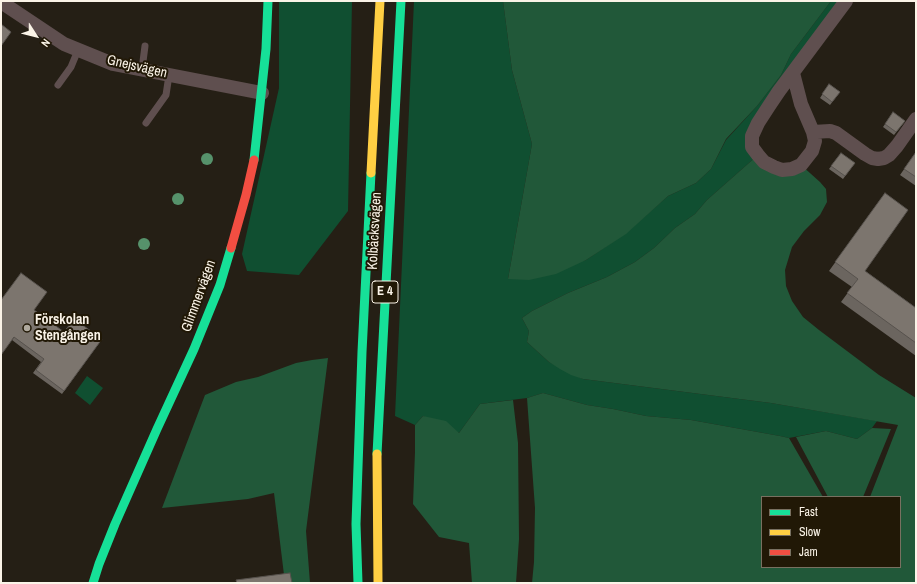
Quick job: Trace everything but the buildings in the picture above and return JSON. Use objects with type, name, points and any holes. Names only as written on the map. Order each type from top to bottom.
[{"type":"main road","name":"Glimmervägen","points":[[93,583],[115,524],[194,349],[220,285],[239,222],[254,160],[266,49],[268,1]]},
{"type":"main road","name":"Kolbäcksvägen","points":[[358,583],[356,524],[362,352],[380,1]]},
{"type":"main road","name":"Kolbäcksvägen","points":[[378,583],[377,459],[401,1]]},
{"type":"street","points":[[793,73],[801,104],[813,132],[815,141],[812,151],[801,165],[792,169],[782,170],[764,162],[752,147],[752,136],[758,123],[793,73],[846,1]]},
{"type":"street","name":"Gnejsvägen","points":[[8,4],[64,44],[114,64],[262,93]]},
{"type":"street","points":[[813,132],[830,131],[836,133],[865,154],[872,158],[878,159],[884,158],[888,155],[916,119]]},
{"type":"lane","points":[[142,69],[145,46]]},
{"type":"lane","points":[[58,85],[71,67],[78,50]]},
{"type":"lane","points":[[146,123],[166,95],[169,75]]},
{"type":"green space","points":[[279,1],[352,1],[348,211],[299,275],[247,271],[242,254],[279,88]]},
{"type":"green space","points":[[414,1],[503,1],[512,70],[532,144],[508,279],[586,260],[626,233],[668,196],[696,183],[711,169],[726,140],[757,106],[781,75],[791,54],[831,1],[846,1],[758,123],[758,155],[707,200],[695,214],[675,228],[654,248],[635,262],[607,277],[568,293],[532,311],[522,318],[529,331],[527,342],[549,362],[583,379],[771,403],[877,421],[872,428],[857,439],[826,431],[789,438],[691,420],[646,416],[587,405],[543,393],[527,398],[480,404],[459,433],[423,416],[415,425],[395,416]]},
{"type":"green space","points":[[503,1],[831,1],[791,54],[781,75],[757,106],[726,139],[711,169],[696,183],[668,196],[626,234],[586,260],[556,274],[529,280],[508,279],[532,144],[512,70]]},
{"type":"green space","points":[[758,155],[764,162],[801,165],[826,189],[827,202],[820,215],[804,231],[792,247],[785,270],[786,286],[792,301],[803,317],[879,375],[916,398],[916,583],[532,583],[535,508],[527,398],[543,393],[587,405],[646,416],[691,420],[789,438],[822,496],[761,496],[761,568],[901,568],[901,496],[870,496],[898,425],[771,403],[583,379],[571,375],[549,362],[527,342],[529,331],[522,318],[532,311],[568,293],[607,277],[635,262],[654,248],[675,228],[695,214],[707,200]]},
{"type":"green space","points":[[328,358],[306,531],[310,583],[285,583],[274,493],[248,499],[162,508],[205,395],[236,382],[258,377],[296,363]]},
{"type":"green space","points":[[87,376],[103,388],[90,405],[75,393]]},
{"type":"green space","points":[[513,400],[518,443],[519,539],[516,583],[472,583],[469,543],[439,537],[413,504],[415,425],[423,416],[446,421],[459,433],[480,404]]},
{"type":"green space","points":[[872,428],[891,429],[863,496],[827,496],[796,437],[826,431],[857,439]]},
{"type":"traffic: fast","points":[[254,160],[266,49],[268,1]]},
{"type":"traffic: fast","points":[[377,454],[401,1]]},
{"type":"traffic: fast","points":[[358,583],[356,524],[362,352],[371,173]]},
{"type":"traffic: fast","points":[[93,583],[115,524],[194,349],[220,285],[231,248]]},
{"type":"traffic: slow","points":[[371,173],[380,1]]},
{"type":"traffic: slow","points":[[377,454],[378,583]]},
{"type":"traffic: jam","points":[[231,248],[254,160]]},
{"type":"place","name":"Förskolan Stengången","points":[[27,328]]}]
